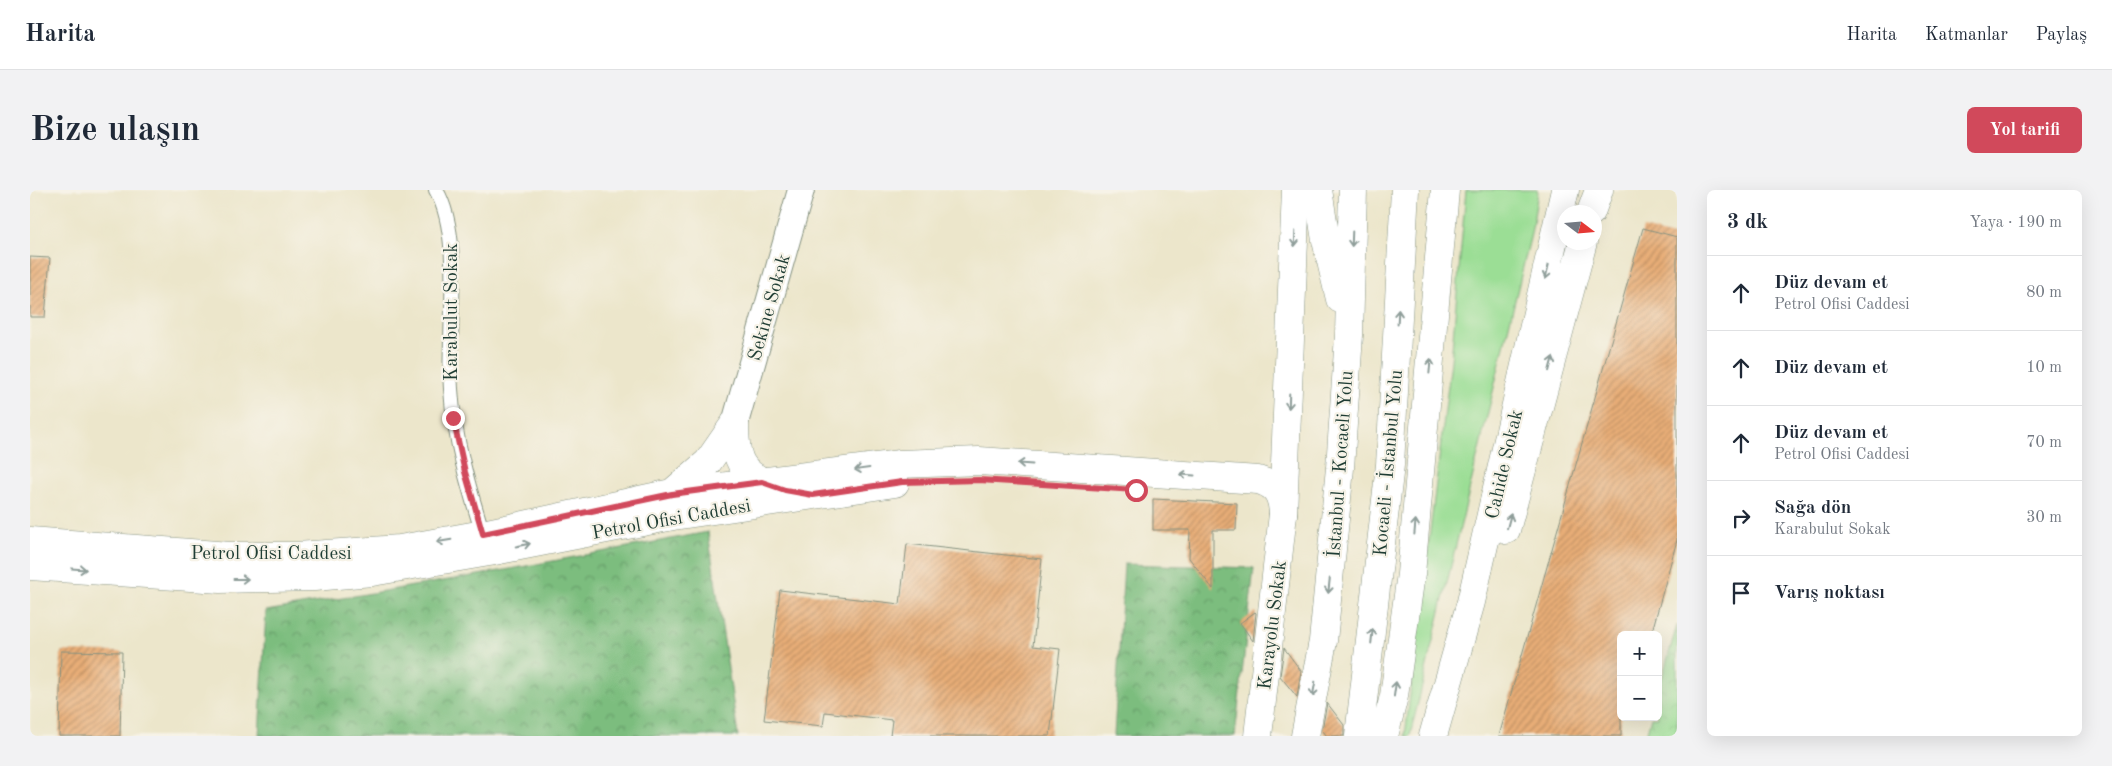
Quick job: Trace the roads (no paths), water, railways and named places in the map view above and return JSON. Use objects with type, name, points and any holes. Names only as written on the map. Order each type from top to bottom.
[{"type":"main road","name":"Karayolu Sokak","points":[[1258,736],[1283,514],[1288,428],[1296,190]]},
{"type":"main road","points":[[1318,190],[1326,240],[1349,335]]},
{"type":"main road","name":"İstanbul - Kocaeli Yolu","points":[[1305,736],[1325,623],[1339,477],[1349,335],[1353,190]]},
{"type":"main road","name":"Kocaeli - İstanbul Yolu","points":[[1359,736],[1390,465],[1405,190]]},
{"type":"main road","points":[[1384,736],[1394,696],[1411,574],[1446,190]]},
{"type":"main road","name":"Cahide Sokak","points":[[1433,736],[1471,602],[1566,190]]},
{"type":"main road","points":[[1594,205],[1599,190]]},
{"type":"main road","name":"Cahide Sokak","points":[[1448,736],[1486,606],[1581,250]]},
{"type":"main road","points":[[736,423],[735,450],[741,465],[762,482],[785,490],[813,485]]},
{"type":"main road","points":[[736,423],[738,444],[748,455],[764,465],[781,470],[813,485]]},
{"type":"main road","points":[[673,504],[696,503],[712,488],[722,472],[736,423]]},
{"type":"main road","points":[[673,504],[721,447],[736,423]]},
{"type":"main road","points":[[1258,480],[1272,469],[1288,428]]},
{"type":"main road","name":"Petrol Ofisi Caddesi","points":[[813,485],[900,464],[979,461],[1258,480],[1267,483],[1279,493],[1283,514]]},
{"type":"main road","name":"Petrol Ofisi Caddesi","points":[[30,566],[210,578],[267,579],[372,572],[486,543],[673,504],[813,485],[979,480],[1258,497],[1274,503],[1283,514]]},
{"type":"main road","name":"Petrol Ofisi Caddesi","points":[[712,488],[762,482]]},
{"type":"main road","name":"Petrol Ofisi Caddesi","points":[[30,541],[230,556],[297,556],[486,543]]},
{"type":"street","name":"Sekine Sokak","points":[[736,423],[801,190]]},
{"type":"lane","name":"Karabulut Sokak","points":[[436,190],[446,214],[450,235],[450,387],[453,418],[465,472],[486,543]]}]
